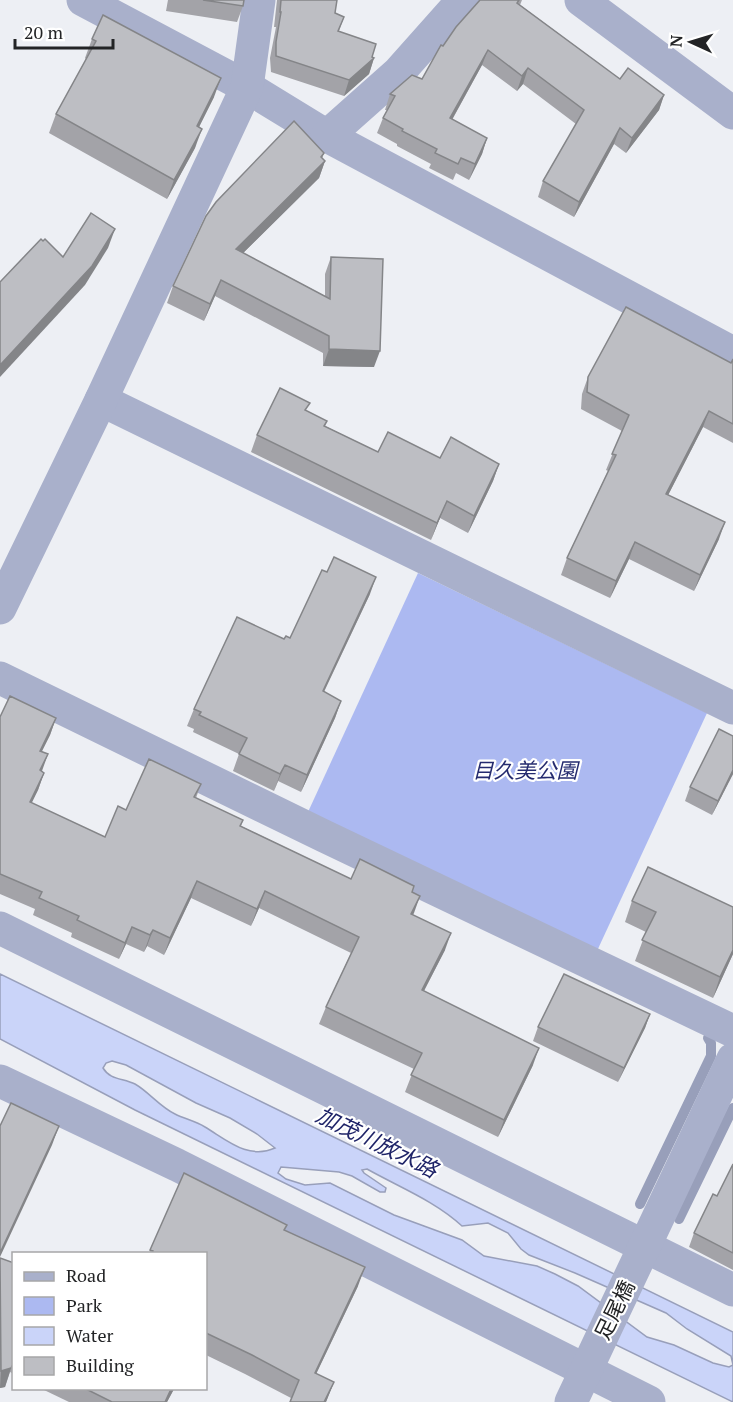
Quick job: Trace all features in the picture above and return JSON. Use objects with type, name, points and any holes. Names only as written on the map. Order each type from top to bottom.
[{"type":"street","points":[[83,0],[247,87],[327,136],[733,353]]},
{"type":"street","points":[[0,608],[102,400],[247,87],[259,0]]},
{"type":"street","points":[[327,136],[399,72],[463,0]]},
{"type":"street","points":[[580,0],[733,112]]},
{"type":"street","points":[[102,400],[733,708]]},
{"type":"street","points":[[0,678],[733,1032]]},
{"type":"street","points":[[0,928],[641,1254],[733,1290]]},
{"type":"street","name":"足尾橋","points":[[571,1402],[733,1059]]},
{"type":"street","points":[[0,1081],[589,1364],[649,1402]]},
{"type":"green space","name":"目久美公園","points":[[418,573],[707,713],[597,951],[308,812]]},
{"type":"water","points":[[0,974],[733,1332],[733,1365],[733,1402],[135,1110],[0,1039]],"holes":[[[112,1061],[126,1065],[196,1103],[230,1118],[275,1148],[256,1152],[238,1147],[201,1125],[175,1114],[135,1084],[113,1077],[106,1072],[103,1068],[106,1063]],[[281,1167],[339,1172],[352,1176],[380,1192],[385,1192],[386,1188],[362,1170],[367,1169],[429,1202],[462,1226],[488,1223],[508,1233],[529,1255],[666,1313],[731,1356],[733,1365],[729,1367],[647,1337],[578,1286],[537,1266],[484,1256],[462,1240],[394,1215],[330,1183],[305,1185],[286,1179],[278,1173]]]},
{"type":"building","points":[[203,0],[244,0],[243,6]]},
{"type":"building","points":[[281,0],[337,0],[335,13],[344,17],[338,31],[376,44],[372,57],[374,58],[349,80],[276,56]]},
{"type":"building","points":[[480,0],[519,0],[517,3],[620,79],[628,68],[664,95],[632,138],[620,128],[579,202],[543,181],[584,110],[528,68],[522,76],[488,50],[450,118],[487,138],[475,164],[461,158],[458,164],[435,153],[437,149],[402,131],[403,129],[383,118],[395,96],[390,94],[412,75],[422,79],[441,45],[443,46]]},
{"type":"building","points":[[103,15],[221,78],[197,126],[202,129],[174,180],[56,114],[96,41],[92,39]]},
{"type":"building","points":[[294,121],[324,153],[321,157],[325,161],[236,249],[330,299],[331,257],[383,259],[380,351],[329,349],[329,336],[221,280],[210,304],[173,286],[206,216],[216,202]]},
{"type":"building","points":[[91,213],[115,229],[92,266],[0,365],[0,282],[41,239],[43,241],[45,239],[63,257]]},
{"type":"building","points":[[626,307],[731,363],[733,359],[733,424],[709,411],[666,494],[725,522],[700,575],[635,542],[616,581],[567,558],[616,455],[612,454],[629,415],[587,392],[588,377]]},
{"type":"building","points":[[280,388],[310,403],[305,410],[327,421],[324,426],[378,452],[388,432],[440,458],[451,437],[499,464],[474,516],[447,501],[437,523],[257,435]]},
{"type":"building","points":[[334,557],[376,577],[323,691],[341,701],[307,775],[285,765],[280,774],[239,754],[247,738],[199,715],[201,712],[194,709],[237,617],[284,639],[286,636],[290,638],[322,570],[327,572]]},
{"type":"building","points":[[10,696],[56,718],[40,751],[48,754],[40,770],[44,773],[30,802],[105,837],[118,806],[126,810],[149,759],[201,784],[194,797],[243,820],[240,826],[351,879],[360,859],[414,886],[412,892],[420,896],[411,914],[451,933],[422,990],[539,1048],[504,1120],[411,1075],[422,1053],[326,1007],[359,937],[265,891],[257,909],[197,881],[170,938],[153,930],[150,935],[132,927],[125,943],[77,920],[79,916],[39,898],[42,892],[0,874],[0,717]]},
{"type":"building","points":[[719,729],[733,736],[733,770],[718,801],[690,787]]},
{"type":"building","points":[[648,867],[733,907],[733,950],[720,977],[642,940],[656,912],[632,901]]},
{"type":"building","points":[[564,974],[650,1014],[624,1068],[538,1027]]},
{"type":"building","points":[[11,1103],[59,1126],[0,1253],[0,1126]]},
{"type":"building","points":[[733,1164],[733,1253],[694,1233],[713,1194],[717,1196]]},
{"type":"building","points":[[184,1173],[287,1225],[284,1230],[365,1267],[315,1373],[334,1382],[324,1402],[290,1402],[299,1380],[207,1333],[207,1252],[153,1252],[150,1250]]},
{"type":"building","points":[[0,1258],[12,1262],[12,1366],[1,1371]]},
{"type":"building","points":[[88,1390],[171,1390],[165,1402],[112,1402]]},
{"type":"waterway","points":[[640,1204],[711,1056],[711,1043],[708,1038]]},
{"type":"waterway","points":[[679,1219],[733,1108]]},
{"type":"water label","name":"加茂川放水路","points":[[377,1142]]}]
